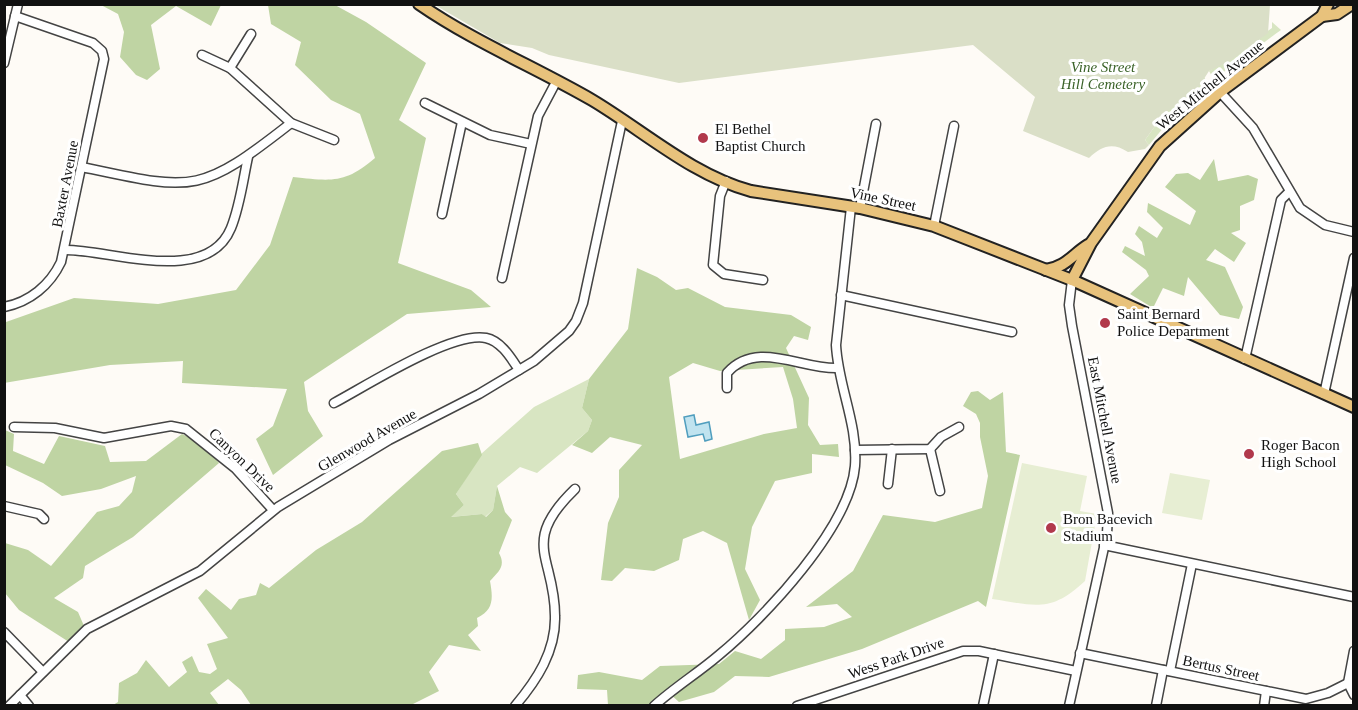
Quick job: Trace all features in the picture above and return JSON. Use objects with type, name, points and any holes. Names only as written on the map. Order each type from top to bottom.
[{"type":"main road","name":"Vine Street","points":[[420,4],[484,44],[593,100],[693,166],[726,181],[751,191],[855,207],[934,226],[1072,280],[1353,407]]},
{"type":"main road","name":"West Mitchell Avenue","points":[[1072,280],[1091,243],[1160,146],[1220,92],[1322,16],[1328,4]]},
{"type":"main road","name":"West Mitchell Avenue","points":[[1322,16],[1337,15],[1352,4]]},
{"type":"main road","points":[[1046,270],[1066,264],[1076,252],[1091,243]]},
{"type":"street","points":[[4,63],[18,4]]},
{"type":"street","name":"Baxter Avenue","points":[[4,307],[22,302],[39,291],[53,276],[65,250],[104,55],[93,43],[15,16]]},
{"type":"street","points":[[230,68],[251,34]]},
{"type":"street","points":[[202,55],[230,68],[291,123],[334,140]]},
{"type":"street","points":[[502,278],[538,116],[556,82]]},
{"type":"street","points":[[1220,92],[1253,128],[1300,208],[1317,222],[1353,232]]},
{"type":"street","points":[[425,103],[490,135],[531,144]]},
{"type":"street","name":"Glenwood Avenue","points":[[9,705],[87,629],[200,571],[273,510],[389,440],[479,394],[519,370],[560,340],[579,314],[622,121]]},
{"type":"street","points":[[442,214],[462,122]]},
{"type":"street","points":[[82,168],[158,183],[186,184],[215,177],[248,157],[291,123]]},
{"type":"street","points":[[654,705],[751,627],[817,549],[846,502],[854,478],[855,450],[851,415],[838,368],[836,338],[855,207],[876,124]]},
{"type":"street","points":[[934,226],[954,126]]},
{"type":"street","points":[[65,250],[84,250],[132,260],[158,262],[186,259],[210,250],[222,242],[231,227],[248,157]]},
{"type":"street","points":[[726,181],[720,196],[713,265],[724,274],[763,280]]},
{"type":"street","points":[[1245,359],[1281,201],[1289,192]]},
{"type":"street","points":[[1324,394],[1353,258]]},
{"type":"street","name":"East Mitchell Avenue","points":[[1069,705],[1108,525],[1107,505],[1072,326],[1069,305],[1072,280]]},
{"type":"street","points":[[841,295],[1012,332]]},
{"type":"street","points":[[333,403],[428,352],[477,338],[486,338],[499,344],[519,370]]},
{"type":"street","points":[[727,388],[727,372],[732,367],[758,357],[775,357],[817,367],[838,368]]},
{"type":"street","name":"Canyon Drive","points":[[14,427],[55,428],[104,438],[171,426],[186,429],[236,469],[273,510]]},
{"type":"street","points":[[855,450],[930,449],[941,437],[959,427]]},
{"type":"street","points":[[930,449],[940,491]]},
{"type":"street","points":[[888,484],[892,450]]},
{"type":"street","points":[[515,705],[539,677],[546,660],[555,619],[543,556],[543,542],[551,517],[575,489]]},
{"type":"street","points":[[4,506],[39,514],[44,519]]},
{"type":"street","points":[[1104,545],[1353,597]]},
{"type":"street","points":[[1156,705],[1167,671],[1192,564]]},
{"type":"street","points":[[4,632],[43,672]]},
{"type":"street","name":"Wess Park Drive","points":[[797,705],[954,652],[971,650],[1076,671]]},
{"type":"street","points":[[1353,651],[1351,682],[1353,694]]},
{"type":"street","name":"Bertus Street","points":[[1080,653],[1306,699],[1328,693],[1351,682]]},
{"type":"street","points":[[983,705],[994,654]]},
{"type":"street","points":[[1264,705],[1266,691]]},
{"type":"street","points":[[20,695],[29,705]]},
{"type":"green space","points":[[101,5],[221,5],[211,26],[176,6],[151,25],[160,69],[147,80],[136,75],[120,57],[124,32],[118,14]]},
{"type":"green space","points":[[268,5],[335,5],[366,22],[426,63],[399,120],[426,138],[398,263],[471,290],[491,307],[407,314],[304,382],[308,411],[323,436],[273,475],[256,439],[273,426],[287,389],[182,383],[183,361],[110,365],[4,383],[6,322],[74,298],[158,304],[236,290],[270,245],[293,177],[337,179],[355,172],[375,158],[360,114],[331,100],[295,65],[301,42],[271,24]]},
{"type":"green space","name":"Vine Street Hill Cemetery","points":[[435,5],[1270,5],[1268,33],[1230,61],[1209,71],[1198,88],[1163,115],[1145,140],[1149,145],[1145,149],[1128,152],[1112,146],[1098,151],[1089,158],[1023,131],[1035,97],[973,45],[679,83],[549,55],[532,48],[500,43]]},
{"type":"green space","points":[[1272,22],[1281,30],[1213,78],[1209,71],[1272,28]]},
{"type":"green space","points":[[1204,77],[1209,86],[1174,115],[1149,145],[1145,140],[1163,115]]},
{"type":"green space","points":[[1214,159],[1218,181],[1248,175],[1258,179],[1254,200],[1240,206],[1240,230],[1231,233],[1246,243],[1234,262],[1215,249],[1206,260],[1225,267],[1243,307],[1239,319],[1220,315],[1188,277],[1184,296],[1163,288],[1153,308],[1130,294],[1149,276],[1146,270],[1122,252],[1125,246],[1145,256],[1142,242],[1135,234],[1139,226],[1157,238],[1163,228],[1147,212],[1148,203],[1190,225],[1196,211],[1165,187],[1176,174],[1188,173],[1200,180]]},
{"type":"green space","points":[[637,268],[657,277],[676,290],[688,288],[725,307],[791,315],[811,327],[808,340],[794,336],[786,348],[809,398],[808,425],[820,445],[838,444],[839,457],[812,454],[812,473],[775,481],[752,527],[745,569],[760,600],[749,620],[727,543],[703,531],[683,539],[679,560],[654,571],[625,568],[612,581],[601,580],[608,523],[619,497],[619,470],[642,445],[610,437],[592,453],[572,445],[588,431],[592,420],[582,408],[589,379],[628,329]],"holes":[[[693,363],[720,371],[783,367],[793,399],[797,428],[764,434],[680,459],[669,377]]]},
{"type":"green space","points":[[589,379],[582,408],[592,420],[588,431],[537,473],[520,467],[497,486],[493,510],[485,517],[482,514],[450,517],[464,505],[456,494],[481,454],[534,407]]},
{"type":"green space","points":[[978,391],[990,400],[1003,392],[1006,452],[1020,455],[986,607],[978,601],[862,649],[769,677],[735,676],[714,692],[679,702],[669,693],[654,705],[608,705],[607,690],[577,689],[578,675],[599,672],[642,680],[660,666],[719,664],[735,651],[761,659],[785,640],[785,629],[824,627],[852,617],[837,604],[806,607],[853,571],[883,515],[935,522],[982,508],[988,476],[980,437],[980,423],[976,414],[963,406],[971,392]]},
{"type":"green space","points":[[5,430],[14,434],[13,451],[44,464],[59,436],[105,446],[110,462],[146,461],[182,434],[205,445],[219,463],[133,537],[85,566],[83,578],[54,598],[78,612],[84,626],[69,642],[19,610],[5,593],[5,543],[28,550],[51,566],[97,512],[119,506],[132,492],[136,476],[101,489],[62,496],[43,483],[5,465]]},
{"type":"green space","points":[[478,443],[482,455],[456,494],[464,505],[451,517],[482,514],[486,517],[493,510],[497,486],[505,512],[512,520],[499,553],[502,565],[490,581],[491,603],[487,611],[477,618],[478,626],[468,635],[481,651],[449,645],[429,672],[439,691],[411,705],[251,705],[241,690],[228,679],[210,693],[219,705],[113,705],[118,702],[119,683],[137,673],[146,660],[169,687],[187,672],[182,662],[192,656],[199,672],[210,674],[217,669],[207,644],[228,638],[198,598],[206,589],[231,610],[239,599],[256,595],[260,583],[269,588],[316,550],[362,522],[442,451]]},
{"type":"green space","name":"Bron Bacevich Stadium","points":[[1022,463],[1087,476],[1080,511],[1097,514],[1085,581],[1062,599],[1041,605],[992,599]]},
{"type":"green space","points":[[1170,473],[1210,480],[1202,520],[1162,513]]},
{"type":"water","points":[[694,415],[696,425],[709,422],[712,439],[705,441],[703,434],[688,437],[684,417]]},
{"type":"place","name":"El Bethel Baptist Church","points":[[703,138]]},
{"type":"place","name":"Saint Bernard Police Department","points":[[1105,323]]},
{"type":"place","name":"Roger Bacon High School","points":[[1249,454]]},
{"type":"place","name":"Bron Bacevich Stadium","points":[[1051,528]]}]
